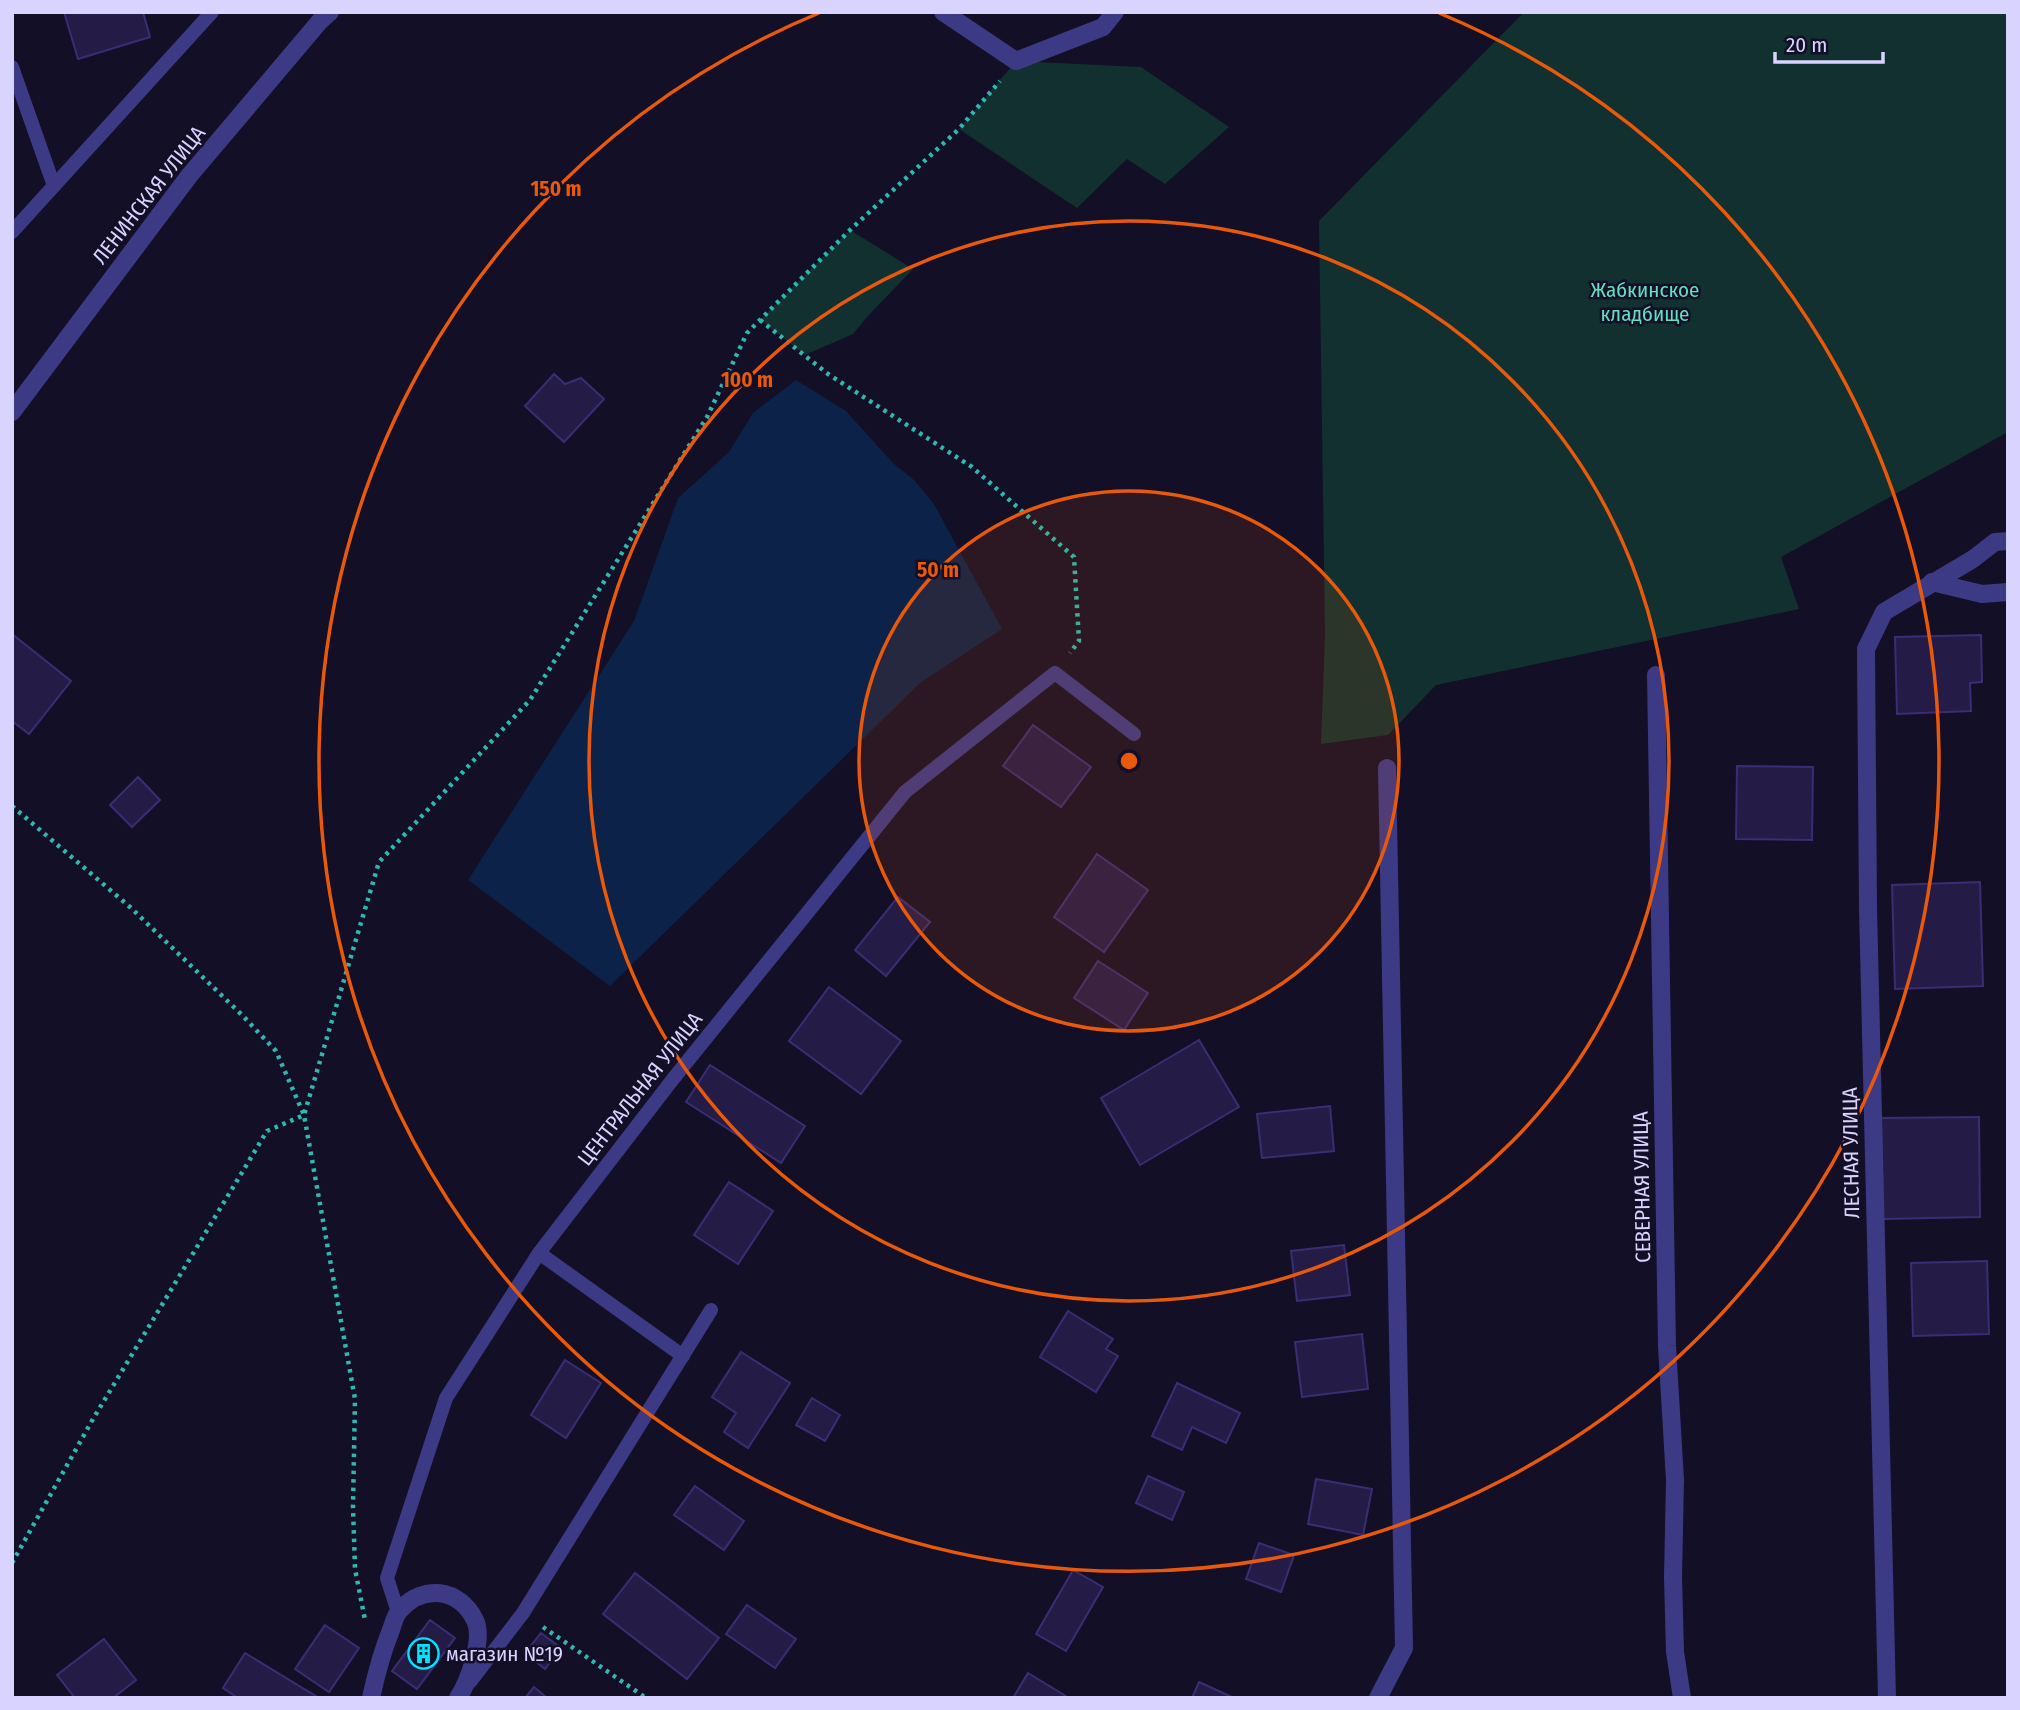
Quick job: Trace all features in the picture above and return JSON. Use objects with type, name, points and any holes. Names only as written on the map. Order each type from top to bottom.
[{"type":"street","name":"ЛЕНИНСКАЯ УЛИЦА","points":[[15,402],[188,176],[330,12]]},
{"type":"street","points":[[943,12],[1016,61],[1103,27],[1115,12]]},
{"type":"street","points":[[1932,582],[1973,559],[1995,542],[2008,541]]},
{"type":"street","points":[[1932,582],[1982,594],[2008,592]]},
{"type":"street","name":"ЛЕСНАЯ УЛИЦА","points":[[1886,1698],[1868,908],[1866,649],[1884,612],[1932,582]]},
{"type":"street","name":"СЕВЕРНАЯ УЛИЦА","points":[[1656,674],[1667,1332],[1675,1479],[1674,1640],[1682,1698]]},
{"type":"street","points":[[1378,1698],[1404,1648],[1387,768]]},
{"type":"street","points":[[370,1698],[381,1654],[398,1612],[418,1595],[439,1592],[461,1601],[476,1622],[477,1648],[459,1696]]},
{"type":"lane","points":[[12,232],[212,12]]},
{"type":"lane","points":[[12,68],[54,186]]},
{"type":"lane","points":[[1055,673],[1134,734]]},
{"type":"lane","name":"ЦЕНТРАЛЬНАЯ УЛИЦА","points":[[398,1612],[387,1578],[446,1398],[539,1253],[673,1079],[905,792],[1055,673]]},
{"type":"lane","points":[[539,1253],[683,1356]]},
{"type":"lane","points":[[459,1696],[523,1613],[711,1310]]},
{"type":"path","points":[[304,1115],[379,862],[530,701],[707,417],[747,333],[850,230],[959,129],[1016,61]]},
{"type":"path","points":[[760,320],[828,374],[972,467],[1074,557],[1079,641],[1055,673]]},
{"type":"path","points":[[12,806],[130,907],[251,1024],[275,1051],[304,1115],[355,1399],[355,1569],[365,1623],[381,1654]]},
{"type":"path","points":[[12,1563],[93,1419],[267,1131],[304,1115]]},
{"type":"path","points":[[523,1613],[646,1698]]},
{"type":"green space","name":"Жабкинское кладбище","points":[[1524,12],[2008,12],[2008,432],[1781,557],[1799,609],[1436,685],[1388,735],[1321,744],[1325,633],[1319,221]]},
{"type":"green space","points":[[1016,61],[1141,67],[1229,127],[1165,184],[1127,159],[1077,208],[959,129]]},
{"type":"green space","points":[[850,230],[913,269],[853,334],[805,355],[760,320]]},
{"type":"water","points":[[796,380],[846,411],[934,504],[1002,629],[920,683],[610,986],[468,880],[634,621],[678,498],[729,452],[753,413]]},
{"type":"building","points":[[64,12],[143,12],[150,37],[78,59]]},
{"type":"building","points":[[554,374],[565,384],[581,378],[604,399],[564,442],[525,406]]},
{"type":"building","points":[[12,634],[71,681],[29,734],[12,721]]},
{"type":"building","points":[[1981,635],[1982,682],[1970,683],[1971,711],[1897,714],[1895,637]]},
{"type":"building","points":[[1033,725],[1091,767],[1061,807],[1003,766]]},
{"type":"building","points":[[1737,766],[1813,767],[1812,840],[1736,839]]},
{"type":"building","points":[[138,777],[160,800],[132,827],[110,805]]},
{"type":"building","points":[[1097,854],[1148,890],[1104,952],[1054,917]]},
{"type":"building","points":[[1980,882],[1983,986],[1895,989],[1892,885]]},
{"type":"building","points":[[898,897],[930,922],[886,976],[855,950]]},
{"type":"building","points":[[1098,961],[1148,993],[1124,1030],[1074,998]]},
{"type":"building","points":[[829,987],[901,1041],[861,1094],[789,1041]]},
{"type":"building","points":[[1199,1040],[1239,1107],[1140,1165],[1101,1098]]},
{"type":"building","points":[[710,1065],[805,1126],[781,1163],[686,1102]]},
{"type":"building","points":[[1330,1106],[1334,1151],[1262,1158],[1257,1114]]},
{"type":"building","points":[[1979,1117],[1980,1217],[1883,1219],[1881,1118]]},
{"type":"building","points":[[729,1182],[773,1211],[738,1264],[694,1235]]},
{"type":"building","points":[[1344,1245],[1350,1295],[1297,1301],[1291,1251]]},
{"type":"building","points":[[1987,1261],[1989,1334],[1913,1336],[1911,1263]]},
{"type":"building","points":[[1068,1311],[1113,1339],[1106,1349],[1118,1356],[1096,1392],[1040,1357]]},
{"type":"building","points":[[1362,1334],[1368,1389],[1302,1397],[1295,1342]]},
{"type":"building","points":[[741,1352],[790,1383],[748,1448],[724,1432],[736,1413],[712,1397]]},
{"type":"building","points":[[565,1360],[601,1383],[566,1438],[531,1415]]},
{"type":"building","points":[[1177,1383],[1240,1413],[1226,1443],[1192,1427],[1182,1450],[1152,1436]]},
{"type":"building","points":[[812,1398],[840,1415],[825,1441],[796,1425]]},
{"type":"building","points":[[1148,1476],[1184,1492],[1172,1520],[1136,1503]]},
{"type":"building","points":[[1316,1479],[1372,1489],[1363,1535],[1308,1524]]},
{"type":"building","points":[[695,1486],[744,1521],[724,1550],[674,1515]]},
{"type":"building","points":[[1259,1543],[1294,1555],[1281,1592],[1246,1579]]},
{"type":"building","points":[[1073,1570],[1103,1587],[1066,1651],[1036,1634]]},
{"type":"building","points":[[635,1573],[719,1638],[687,1679],[603,1614]]},
{"type":"building","points":[[747,1605],[796,1639],[775,1668],[726,1634]]},
{"type":"building","name":"магазин №19","points":[[430,1620],[455,1638],[417,1689],[392,1671]]},
{"type":"building","points":[[325,1625],[359,1648],[329,1692],[295,1669]]},
{"type":"building","points":[[541,1633],[561,1648],[545,1669],[525,1653]]},
{"type":"building","points":[[104,1639],[136,1680],[113,1698],[75,1698],[57,1675]]},
{"type":"building","points":[[245,1653],[319,1698],[238,1698],[223,1688]]},
{"type":"building","points":[[1028,1673],[1069,1698],[1013,1698]]},
{"type":"building","points":[[1199,1682],[1234,1698],[1192,1698]]},
{"type":"building","points":[[534,1687],[547,1698],[525,1698]]},
{"type":"place","name":"магазин №19","points":[[423,1654]]}]
